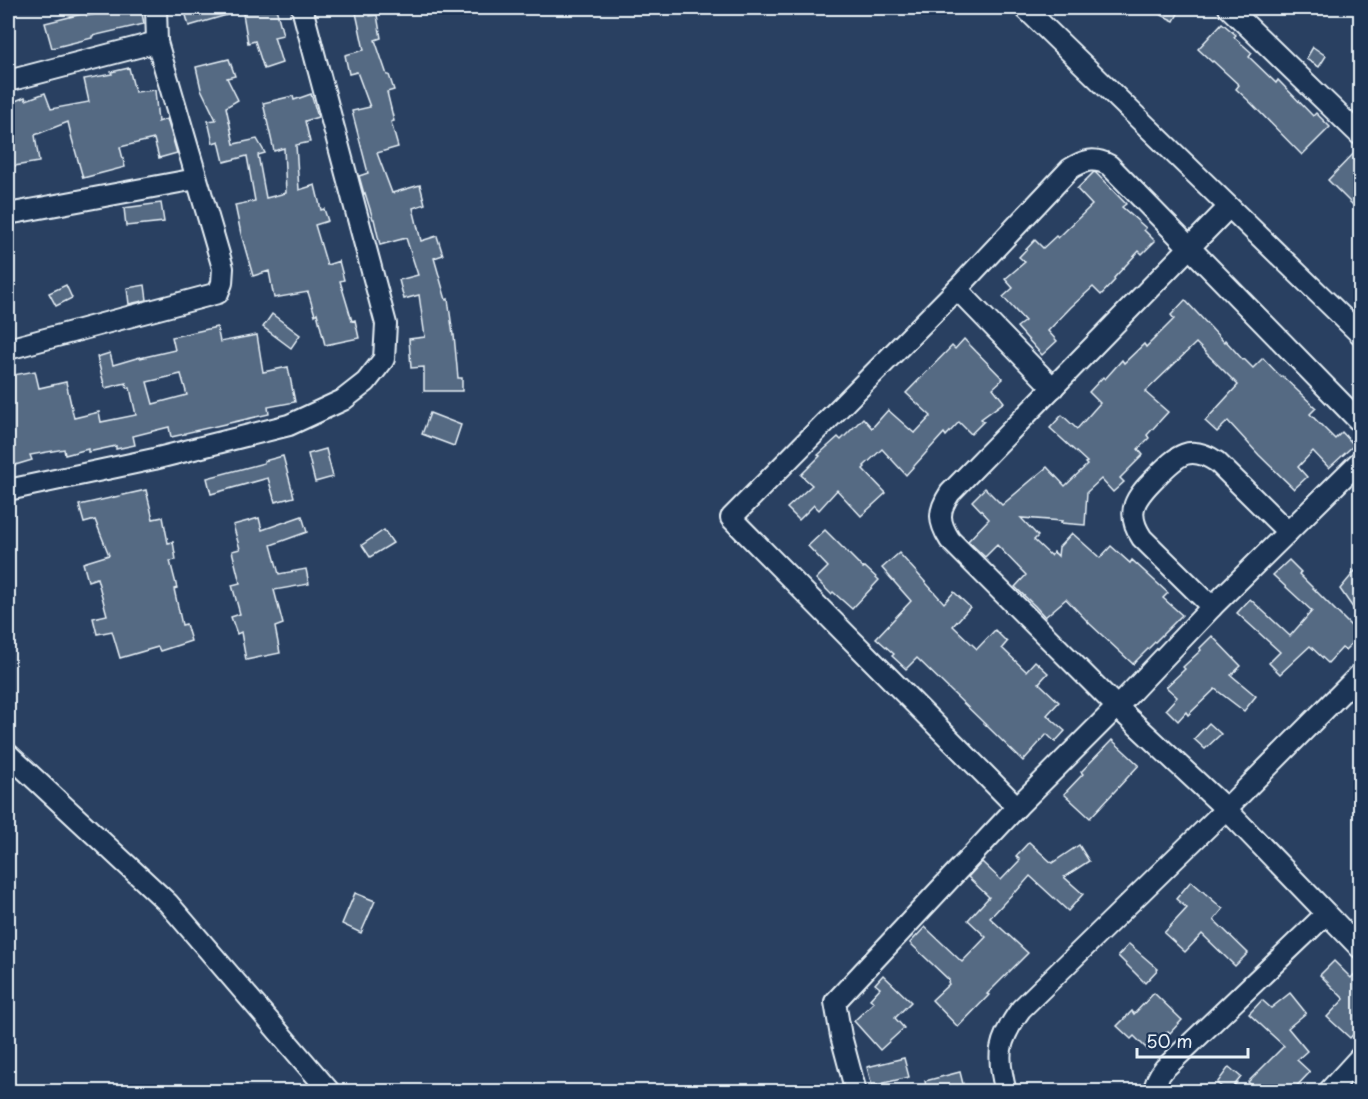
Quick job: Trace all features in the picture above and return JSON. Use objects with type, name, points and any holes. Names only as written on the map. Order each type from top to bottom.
[{"type":"street","points":[[8,349],[218,293],[222,283],[223,268],[157,42],[156,8]]},
{"type":"street","points":[[8,489],[154,459],[289,425],[343,400],[366,382],[384,359],[386,324],[302,8]]},
{"type":"street","points":[[1025,8],[1360,334]]},
{"type":"street","points":[[1229,8],[1360,135]]},
{"type":"street","points":[[8,81],[157,42]]},
{"type":"street","points":[[1017,807],[731,518],[957,289],[1070,169],[1089,160],[1101,160],[1109,165],[1360,422]]},
{"type":"street","points":[[8,214],[196,179]]},
{"type":"street","points":[[1230,207],[950,493],[943,504],[940,516],[943,529],[950,540],[1117,707],[1226,809],[1360,948]]},
{"type":"street","points":[[957,289],[1053,388]]},
{"type":"street","points":[[1212,607],[1142,538],[1135,527],[1132,514],[1135,502],[1142,491],[1171,462],[1181,455],[1194,452],[1206,454],[1288,532]]},
{"type":"street","points":[[856,1092],[841,1036],[835,1002],[1017,807],[1212,607],[1360,461]]},
{"type":"street","points":[[1006,1092],[1001,1072],[1002,1040],[1021,1009],[1226,809],[1360,674]]},
{"type":"street","points":[[8,754],[168,903],[330,1092]]},
{"type":"street","points":[[1154,1092],[1158,1076],[1164,1069],[1326,914]]},
{"type":"street","points":[[1328,1092],[1360,1057]]},
{"type":"building","points":[[125,8],[141,8],[144,24],[52,48],[45,23],[86,13],[87,16]]},
{"type":"building","points":[[184,8],[241,8],[241,11],[189,26]]},
{"type":"building","points":[[242,8],[276,8],[283,35],[274,37],[282,63],[264,69],[255,41],[248,43]]},
{"type":"building","points":[[355,8],[370,8],[370,16],[377,15],[381,38],[375,40],[394,90],[387,92],[394,121],[391,122],[398,147],[377,153],[392,193],[420,185],[425,204],[413,208],[421,241],[437,236],[443,255],[434,258],[446,300],[448,299],[458,378],[462,378],[462,391],[424,391],[424,367],[411,368],[409,339],[425,337],[419,295],[404,299],[399,280],[418,275],[406,238],[380,245],[374,219],[359,176],[368,173],[352,111],[370,107],[357,72],[349,74],[345,55],[364,50]]},
{"type":"building","points":[[1147,8],[1181,8],[1174,21]]},
{"type":"building","points":[[1222,23],[1252,53],[1249,57],[1276,83],[1278,80],[1313,116],[1316,113],[1330,127],[1302,155],[1236,89],[1239,85],[1198,49]]},
{"type":"building","points":[[1313,47],[1326,56],[1319,67],[1306,59]]},
{"type":"building","points":[[229,59],[235,76],[227,78],[238,100],[226,107],[234,144],[257,139],[265,153],[258,155],[266,198],[286,193],[284,148],[274,151],[263,103],[293,96],[294,100],[311,94],[318,117],[305,121],[310,142],[296,145],[299,190],[315,185],[321,210],[324,209],[328,221],[315,225],[327,265],[339,261],[344,280],[340,281],[352,321],[355,320],[359,338],[325,345],[317,313],[315,315],[308,292],[274,298],[269,271],[253,276],[235,205],[255,201],[247,156],[224,162],[219,141],[213,143],[208,121],[216,120],[201,89],[196,67]]},
{"type":"building","points":[[129,68],[135,92],[155,90],[158,122],[167,119],[177,153],[159,158],[154,139],[120,147],[125,167],[83,178],[68,122],[35,135],[39,162],[8,167],[8,104],[25,97],[26,100],[45,93],[51,109],[89,102],[84,79]]},
{"type":"building","points":[[1360,147],[1360,212],[1328,180]]},
{"type":"building","points":[[1094,172],[1126,204],[1122,207],[1146,228],[1144,230],[1155,241],[1142,254],[1139,251],[1101,295],[1093,287],[1071,307],[1048,331],[1057,341],[1042,355],[1017,327],[1025,321],[1003,297],[1013,288],[1005,279],[1025,262],[1019,257],[1035,240],[1043,248],[1056,236],[1058,238],[1092,205],[1077,189]]},
{"type":"building","points":[[161,203],[164,222],[126,226],[124,208]]},
{"type":"building","points":[[66,285],[72,298],[56,306],[49,293]]},
{"type":"building","points":[[145,285],[147,300],[129,304],[127,288]]},
{"type":"building","points":[[1185,300],[1224,342],[1225,340],[1253,368],[1263,358],[1316,408],[1310,414],[1335,439],[1342,432],[1354,445],[1329,468],[1313,451],[1298,467],[1307,477],[1294,489],[1228,421],[1217,432],[1205,421],[1238,385],[1196,343],[1145,392],[1168,412],[1147,435],[1149,438],[1138,449],[1143,455],[1120,478],[1124,482],[1113,492],[1101,479],[1087,492],[1085,525],[1021,518],[1038,536],[1034,540],[1051,556],[1054,552],[1058,556],[1059,547],[1072,533],[1100,558],[1111,546],[1130,563],[1132,560],[1168,593],[1163,598],[1182,615],[1133,664],[1066,599],[1045,617],[1015,587],[1026,575],[997,545],[985,557],[968,541],[989,519],[972,501],[985,488],[1002,505],[1047,467],[1065,486],[1087,465],[1085,463],[1087,462],[1050,428],[1062,415],[1077,429],[1100,403],[1089,392],[1103,377],[1105,379],[1122,360],[1124,363],[1144,344],[1146,347],[1174,319],[1171,315]]},
{"type":"building","points":[[272,314],[300,335],[291,348],[263,327]]},
{"type":"building","points":[[217,327],[220,342],[257,335],[263,372],[288,367],[295,402],[268,407],[269,414],[185,434],[171,437],[169,427],[133,436],[135,445],[116,449],[116,446],[88,452],[88,449],[65,455],[64,449],[30,455],[32,460],[12,466],[8,451],[8,376],[35,371],[39,388],[66,382],[74,418],[99,412],[101,422],[136,415],[130,388],[127,388],[126,383],[105,388],[97,357],[110,353],[113,365],[175,350],[172,337]],"holes":[[[181,374],[187,395],[153,404],[147,382]]]},
{"type":"building","points":[[964,339],[1003,379],[993,388],[1004,402],[981,419],[984,421],[971,434],[959,422],[946,436],[944,433],[906,475],[882,449],[863,469],[886,493],[861,516],[837,490],[819,510],[814,505],[799,520],[787,508],[812,485],[801,475],[820,456],[818,455],[838,437],[841,440],[863,418],[872,428],[888,410],[915,433],[931,416],[906,393],[952,346],[955,349]]},
{"type":"building","points":[[430,413],[461,425],[454,446],[422,434]]},
{"type":"building","points":[[326,449],[333,477],[315,482],[308,454]]},
{"type":"building","points":[[283,456],[294,497],[275,502],[268,478],[211,494],[207,478]]},
{"type":"building","points":[[146,490],[153,519],[163,517],[168,543],[173,542],[176,560],[170,561],[177,588],[174,589],[182,625],[186,624],[191,641],[160,651],[158,647],[120,658],[112,631],[97,634],[93,618],[107,615],[97,578],[88,581],[83,563],[109,555],[95,520],[84,523],[79,505]]},
{"type":"building","points":[[302,516],[307,532],[271,545],[279,574],[306,569],[309,584],[274,590],[283,624],[275,627],[280,653],[246,660],[241,632],[237,634],[231,617],[240,614],[232,585],[240,583],[232,551],[240,549],[233,525],[259,518],[262,530]]},
{"type":"building","points":[[384,530],[393,543],[370,557],[362,545]]},
{"type":"building","points":[[825,530],[863,568],[865,567],[879,580],[852,609],[833,592],[831,594],[816,579],[828,567],[808,546]]},
{"type":"building","points":[[899,553],[944,603],[954,592],[970,607],[953,626],[977,649],[995,630],[1007,642],[1002,648],[1026,671],[1035,661],[1048,673],[1039,683],[1059,702],[1047,715],[1065,731],[1055,742],[1047,734],[1023,761],[917,658],[906,669],[892,656],[894,654],[876,638],[911,601],[882,568]]},
{"type":"building","points":[[1289,560],[1301,572],[1299,574],[1360,635],[1345,650],[1342,648],[1328,663],[1310,646],[1280,674],[1269,663],[1280,652],[1237,613],[1250,599],[1290,636],[1312,611],[1273,575]]},
{"type":"building","points":[[1360,565],[1360,618],[1340,589]]},
{"type":"building","points":[[1212,636],[1241,666],[1231,675],[1256,696],[1244,711],[1215,689],[1188,715],[1186,712],[1178,721],[1166,709],[1177,697],[1166,687],[1185,669],[1183,667]]},
{"type":"building","points":[[1209,723],[1221,734],[1205,749],[1194,739]]},
{"type":"building","points":[[1112,740],[1139,765],[1090,818],[1064,794],[1083,774],[1081,772]]},
{"type":"building","points":[[1029,842],[1052,863],[1079,845],[1089,861],[1064,877],[1083,894],[1068,911],[1030,876],[1015,891],[990,918],[1028,953],[958,1027],[932,1000],[949,984],[949,980],[910,943],[925,927],[962,962],[986,937],[968,920],[989,897],[968,877],[982,862],[1001,880],[1020,860],[1016,856]]},
{"type":"building","points":[[1191,881],[1223,909],[1214,920],[1248,953],[1235,966],[1202,934],[1185,952],[1164,933],[1187,908],[1176,899]]},
{"type":"building","points":[[355,893],[375,901],[361,933],[342,924]]},
{"type":"building","points":[[1129,944],[1158,969],[1145,983],[1118,956]]},
{"type":"building","points":[[1334,961],[1351,978],[1360,968],[1360,1027],[1350,1038],[1327,1017],[1344,999],[1320,975]]},
{"type":"building","points":[[883,975],[911,1002],[895,1018],[904,1028],[880,1050],[854,1021],[874,1002],[870,999],[880,988],[875,984]]},
{"type":"building","points":[[1154,993],[1182,1020],[1170,1033],[1168,1031],[1148,1050],[1134,1036],[1131,1039],[1117,1026],[1132,1011],[1134,1014]]},
{"type":"building","points":[[1290,993],[1306,1013],[1288,1028],[1307,1051],[1297,1060],[1310,1072],[1291,1092],[1258,1092],[1248,1082],[1284,1046],[1249,1014],[1262,1000],[1271,1008]]},
{"type":"building","points":[[904,1058],[909,1077],[872,1086],[867,1067]]},
{"type":"building","points":[[1229,1067],[1241,1077],[1228,1092],[1217,1083]]},
{"type":"building","points":[[960,1072],[965,1092],[927,1092],[925,1081]]}]
